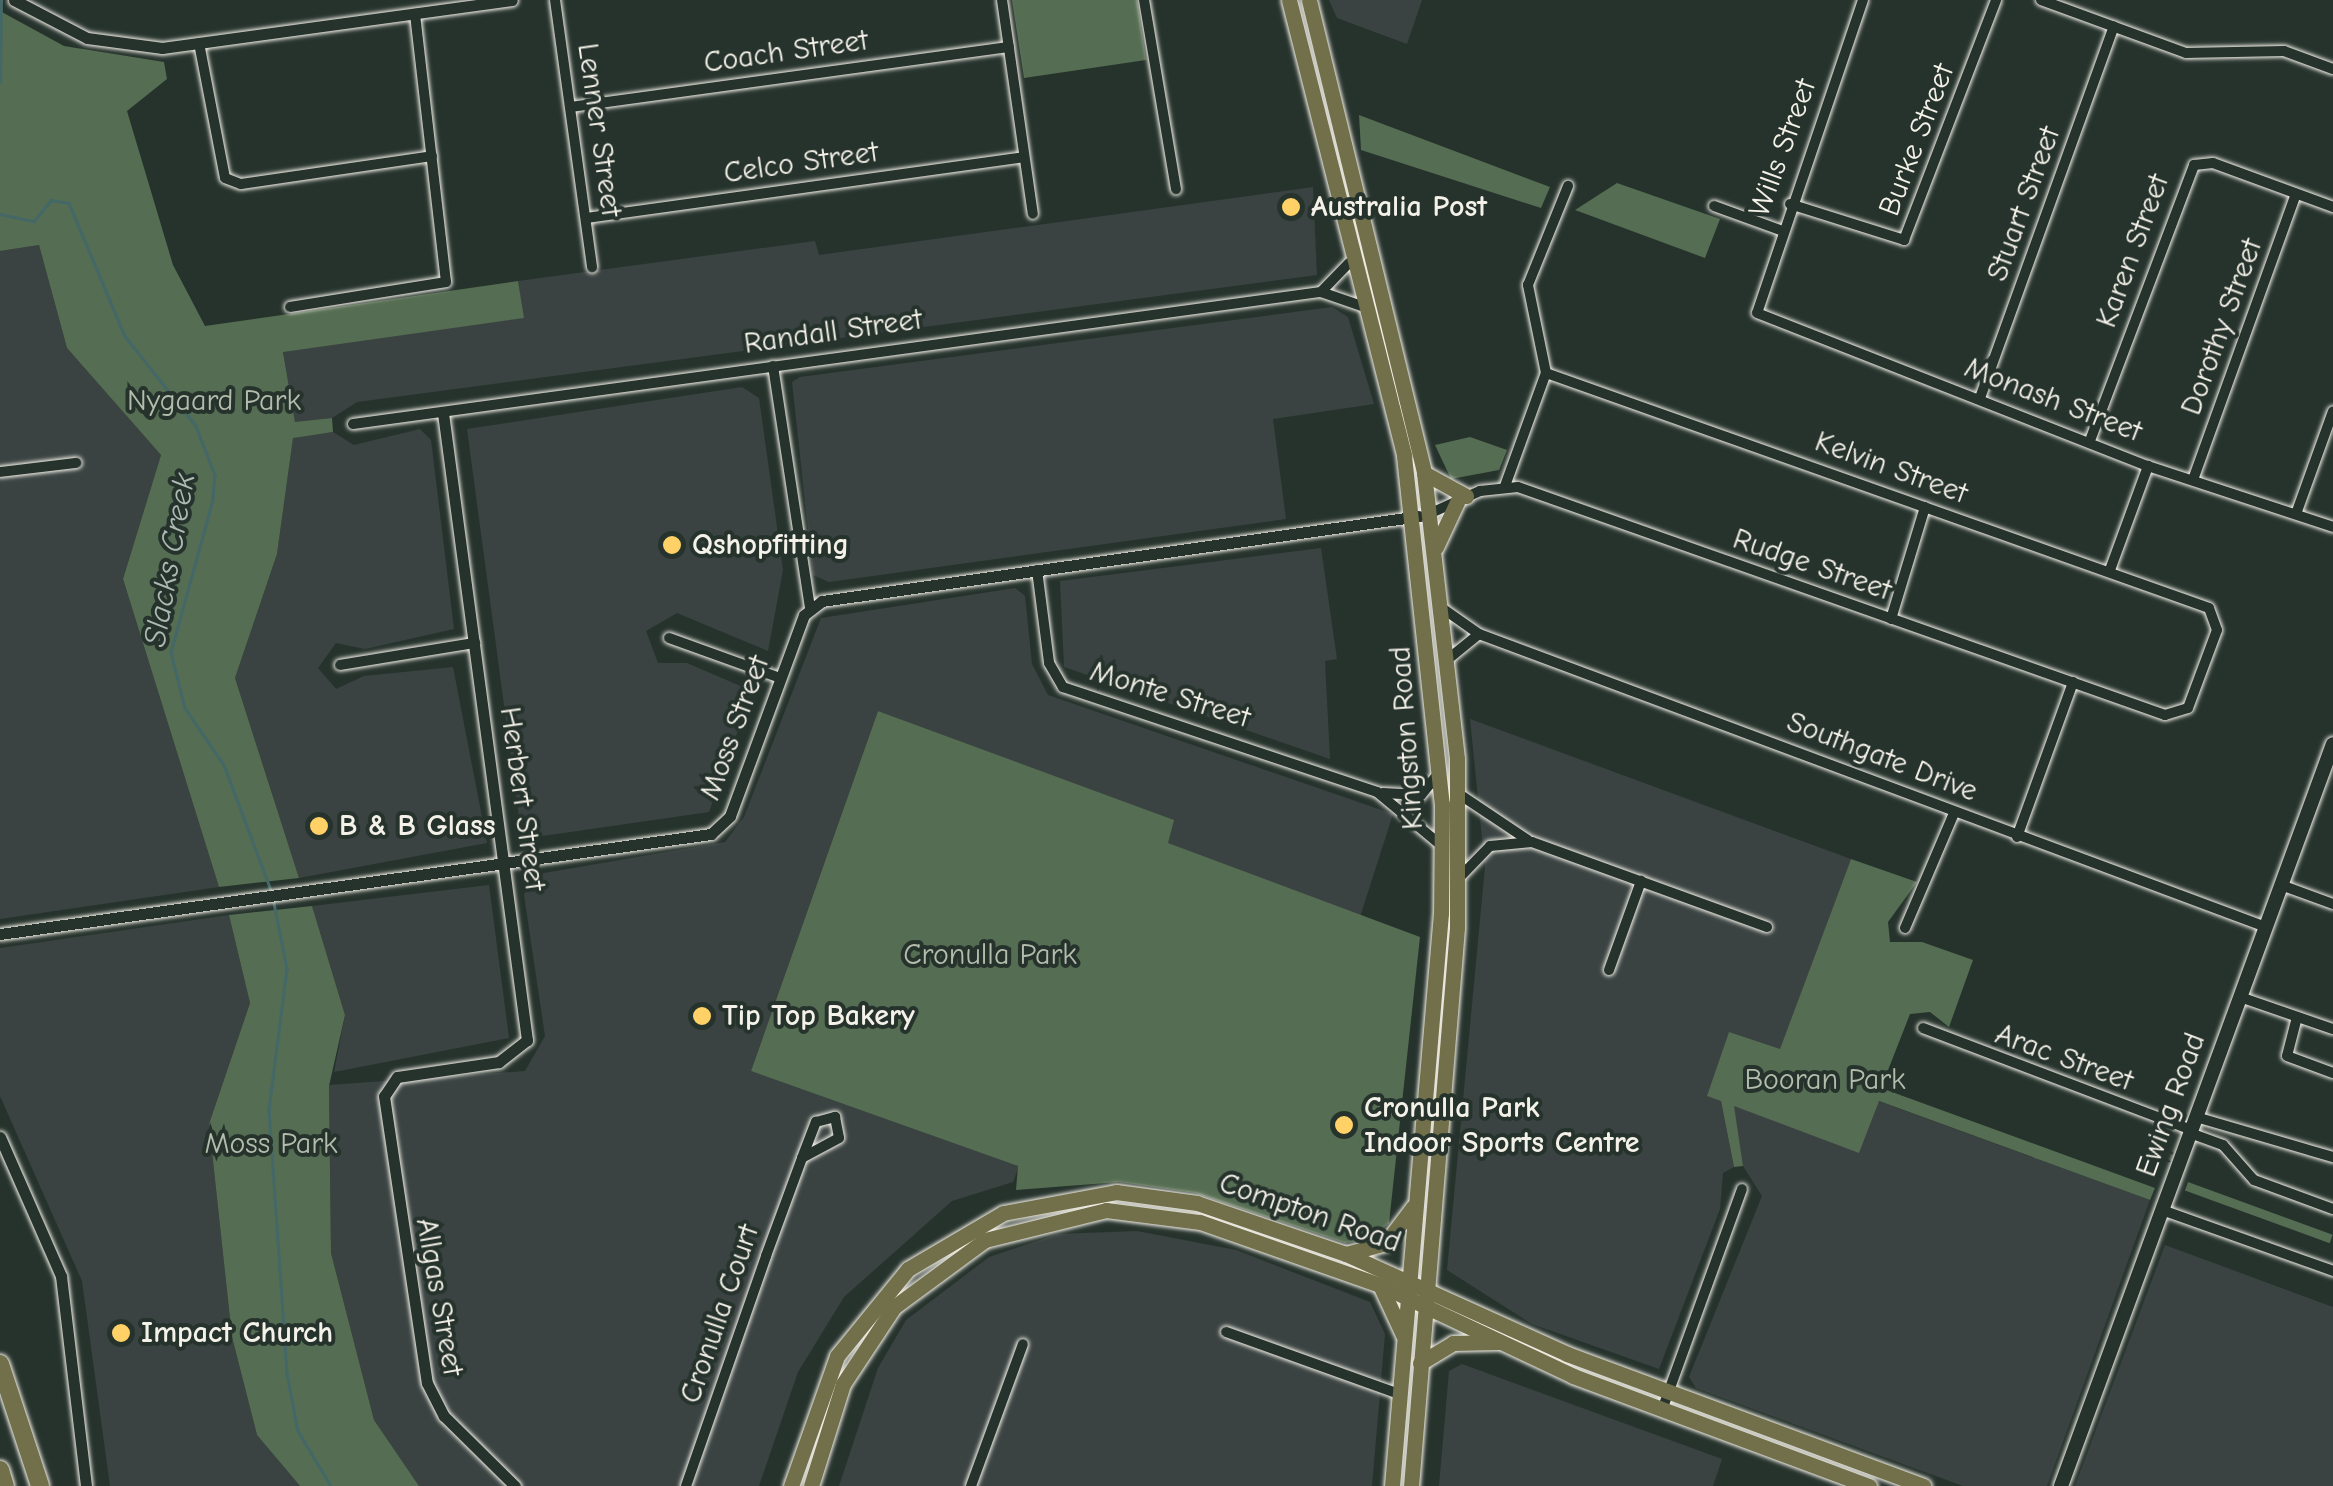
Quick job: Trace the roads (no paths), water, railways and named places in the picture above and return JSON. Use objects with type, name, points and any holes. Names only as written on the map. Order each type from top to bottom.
[{"type":"highway","points":[[0,1364],[40,1486]]},
{"type":"highway","points":[[0,1470],[5,1486]]},
{"type":"main road","name":"Kingston Road","points":[[1288,0],[1349,263],[1423,515],[1436,547],[1459,794],[1460,877],[1411,1486]]},
{"type":"main road","name":"Kingston Road","points":[[1309,0],[1424,473],[1423,515],[1443,846],[1392,1486]]},
{"type":"main road","points":[[1424,473],[1462,498],[1436,547]]},
{"type":"main road","name":"Ewing Road","points":[[2061,1486],[2333,744]]},
{"type":"main road","name":"Compton Road","points":[[790,1486],[819,1395],[860,1320],[908,1270],[982,1222],[1068,1196],[1149,1194],[1408,1277],[1548,1347],[1923,1486]]},
{"type":"main road","points":[[1346,1254],[1386,1243],[1414,1207]]},
{"type":"main road","name":"Compton Road","points":[[811,1486],[835,1402],[879,1325],[964,1250],[1027,1223],[1106,1210],[1164,1213],[1380,1285],[1499,1342],[1662,1410],[1868,1486]]},
{"type":"main road","points":[[1380,1285],[1403,1335]]},
{"type":"main road","points":[[1420,1363],[1453,1343],[1499,1342]]},
{"type":"street","points":[[14,0],[61,28],[122,46],[199,43],[512,0]]},
{"type":"street","name":"Lenner Street","points":[[555,0],[592,267]]},
{"type":"street","points":[[1002,0],[1033,214]]},
{"type":"street","points":[[1144,0],[1176,188]]},
{"type":"street","name":"Wills Street","points":[[1757,313],[1780,230],[1863,0]]},
{"type":"street","name":"Burke Street","points":[[1790,204],[1904,240],[1996,0]]},
{"type":"street","points":[[2046,1],[2186,53],[2284,51],[2333,68]]},
{"type":"street","points":[[290,307],[446,282],[415,14]]},
{"type":"street","name":"Stuart Street","points":[[1980,398],[2114,26]]},
{"type":"street","points":[[199,43],[225,178],[241,184],[432,156]]},
{"type":"street","name":"Coach Street","points":[[570,107],[1008,47]]},
{"type":"street","name":"Celco Street","points":[[586,218],[1024,157]]},
{"type":"street","name":"Karen Street","points":[[2091,438],[2194,166],[2213,163],[2333,207]]},
{"type":"street","points":[[773,366],[810,607],[1423,515],[1462,498],[1505,486],[1546,373],[1528,286],[1568,186]]},
{"type":"street","name":"Dorothy Street","points":[[2194,477],[2296,194]]},
{"type":"street","points":[[1714,206],[1780,230]]},
{"type":"street","points":[[1321,292],[1349,263]]},
{"type":"street","name":"Randall Street","points":[[353,424],[1321,292],[1362,306]]},
{"type":"street","name":"Monash Street","points":[[1757,313],[2091,438],[2148,466],[2194,477],[2333,527]]},
{"type":"street","name":"Kelvin Street","points":[[1546,373],[2110,570],[2217,616],[2198,686],[2179,716]]},
{"type":"street","points":[[2296,514],[2333,412]]},
{"type":"street","name":"Herbert Street","points":[[386,1084],[499,1062],[527,1040],[443,413]]},
{"type":"street","points":[[0,472],[76,463]]},
{"type":"street","points":[[2110,570],[2148,466]]},
{"type":"street","name":"Rudge Street","points":[[1505,486],[2179,716]]},
{"type":"street","points":[[1891,618],[1925,507]]},
{"type":"street","name":"Monte Street","points":[[1037,570],[1049,663],[1064,688],[1377,792],[1421,796],[1440,773]]},
{"type":"street","name":"Moss Street","points":[[0,934],[716,832],[810,607]]},
{"type":"street","name":"Southgate Drive","points":[[1442,608],[1479,634],[2266,927]]},
{"type":"street","points":[[1447,660],[1479,634]]},
{"type":"street","points":[[669,638],[780,678]]},
{"type":"street","points":[[340,666],[474,643]]},
{"type":"street","points":[[2017,837],[2073,682]]},
{"type":"street","name":"Monte Street","points":[[1377,792],[1443,846]]},
{"type":"street","points":[[1459,794],[1532,842],[1767,927]]},
{"type":"street","points":[[1904,928],[1954,813]]},
{"type":"street","points":[[1460,877],[1490,846],[1532,842]]},
{"type":"street","points":[[1610,970],[1642,881]]},
{"type":"street","points":[[2281,885],[2333,904]]},
{"type":"street","points":[[2240,997],[2333,1029]]},
{"type":"street","points":[[2297,1017],[2288,1056],[2333,1073]]},
{"type":"street","name":"Arac Street","points":[[1923,1028],[2193,1127]]},
{"type":"street","name":"Allgas Street","points":[[386,1084],[426,1384],[444,1416],[515,1486]]},
{"type":"street","name":"Cronulla Court","points":[[686,1486],[802,1158],[818,1118],[835,1117],[839,1138],[802,1158]]},
{"type":"street","points":[[2193,1127],[2333,1158]]},
{"type":"street","points":[[2193,1127],[2222,1145],[2254,1180],[2333,1208]]},
{"type":"street","points":[[0,1137],[61,1276],[86,1486]]},
{"type":"street","points":[[1662,1410],[1742,1189]]},
{"type":"street","points":[[2162,1210],[2333,1271]]},
{"type":"street","points":[[1226,1332],[1398,1394]]},
{"type":"street","points":[[971,1486],[1023,1344]]},
{"type":"waterway","name":"Slacks Creek","points":[[0,82],[1,0]]},
{"type":"waterway","points":[[0,214],[34,221],[51,200],[69,203],[125,336],[196,426],[215,475],[213,500],[171,652],[185,708],[224,765],[271,890]]},
{"type":"waterway","name":"Slacks Creek","points":[[273,898],[287,969],[269,1109],[287,1374],[298,1431],[331,1486]]},
{"type":"place","name":"Australia Post","points":[[1291,207]]},
{"type":"place","name":"Qshopfitting","points":[[672,545]]},
{"type":"place","name":"B & B Glass","points":[[319,826]]},
{"type":"place","name":"Tip Top Bakery","points":[[702,1016]]},
{"type":"place","name":"Cronulla Park Indoor Sports Centre","points":[[1344,1125]]},
{"type":"place","name":"Impact Church","points":[[121,1333]]},
{"type":"park label","name":"Nygaard Park","points":[[214,401]]},
{"type":"park label","name":"Cronulla Park","points":[[990,955]]},
{"type":"park label","name":"Booran Park","points":[[1825,1080]]},
{"type":"park label","name":"Moss Park","points":[[271,1144]]}]
